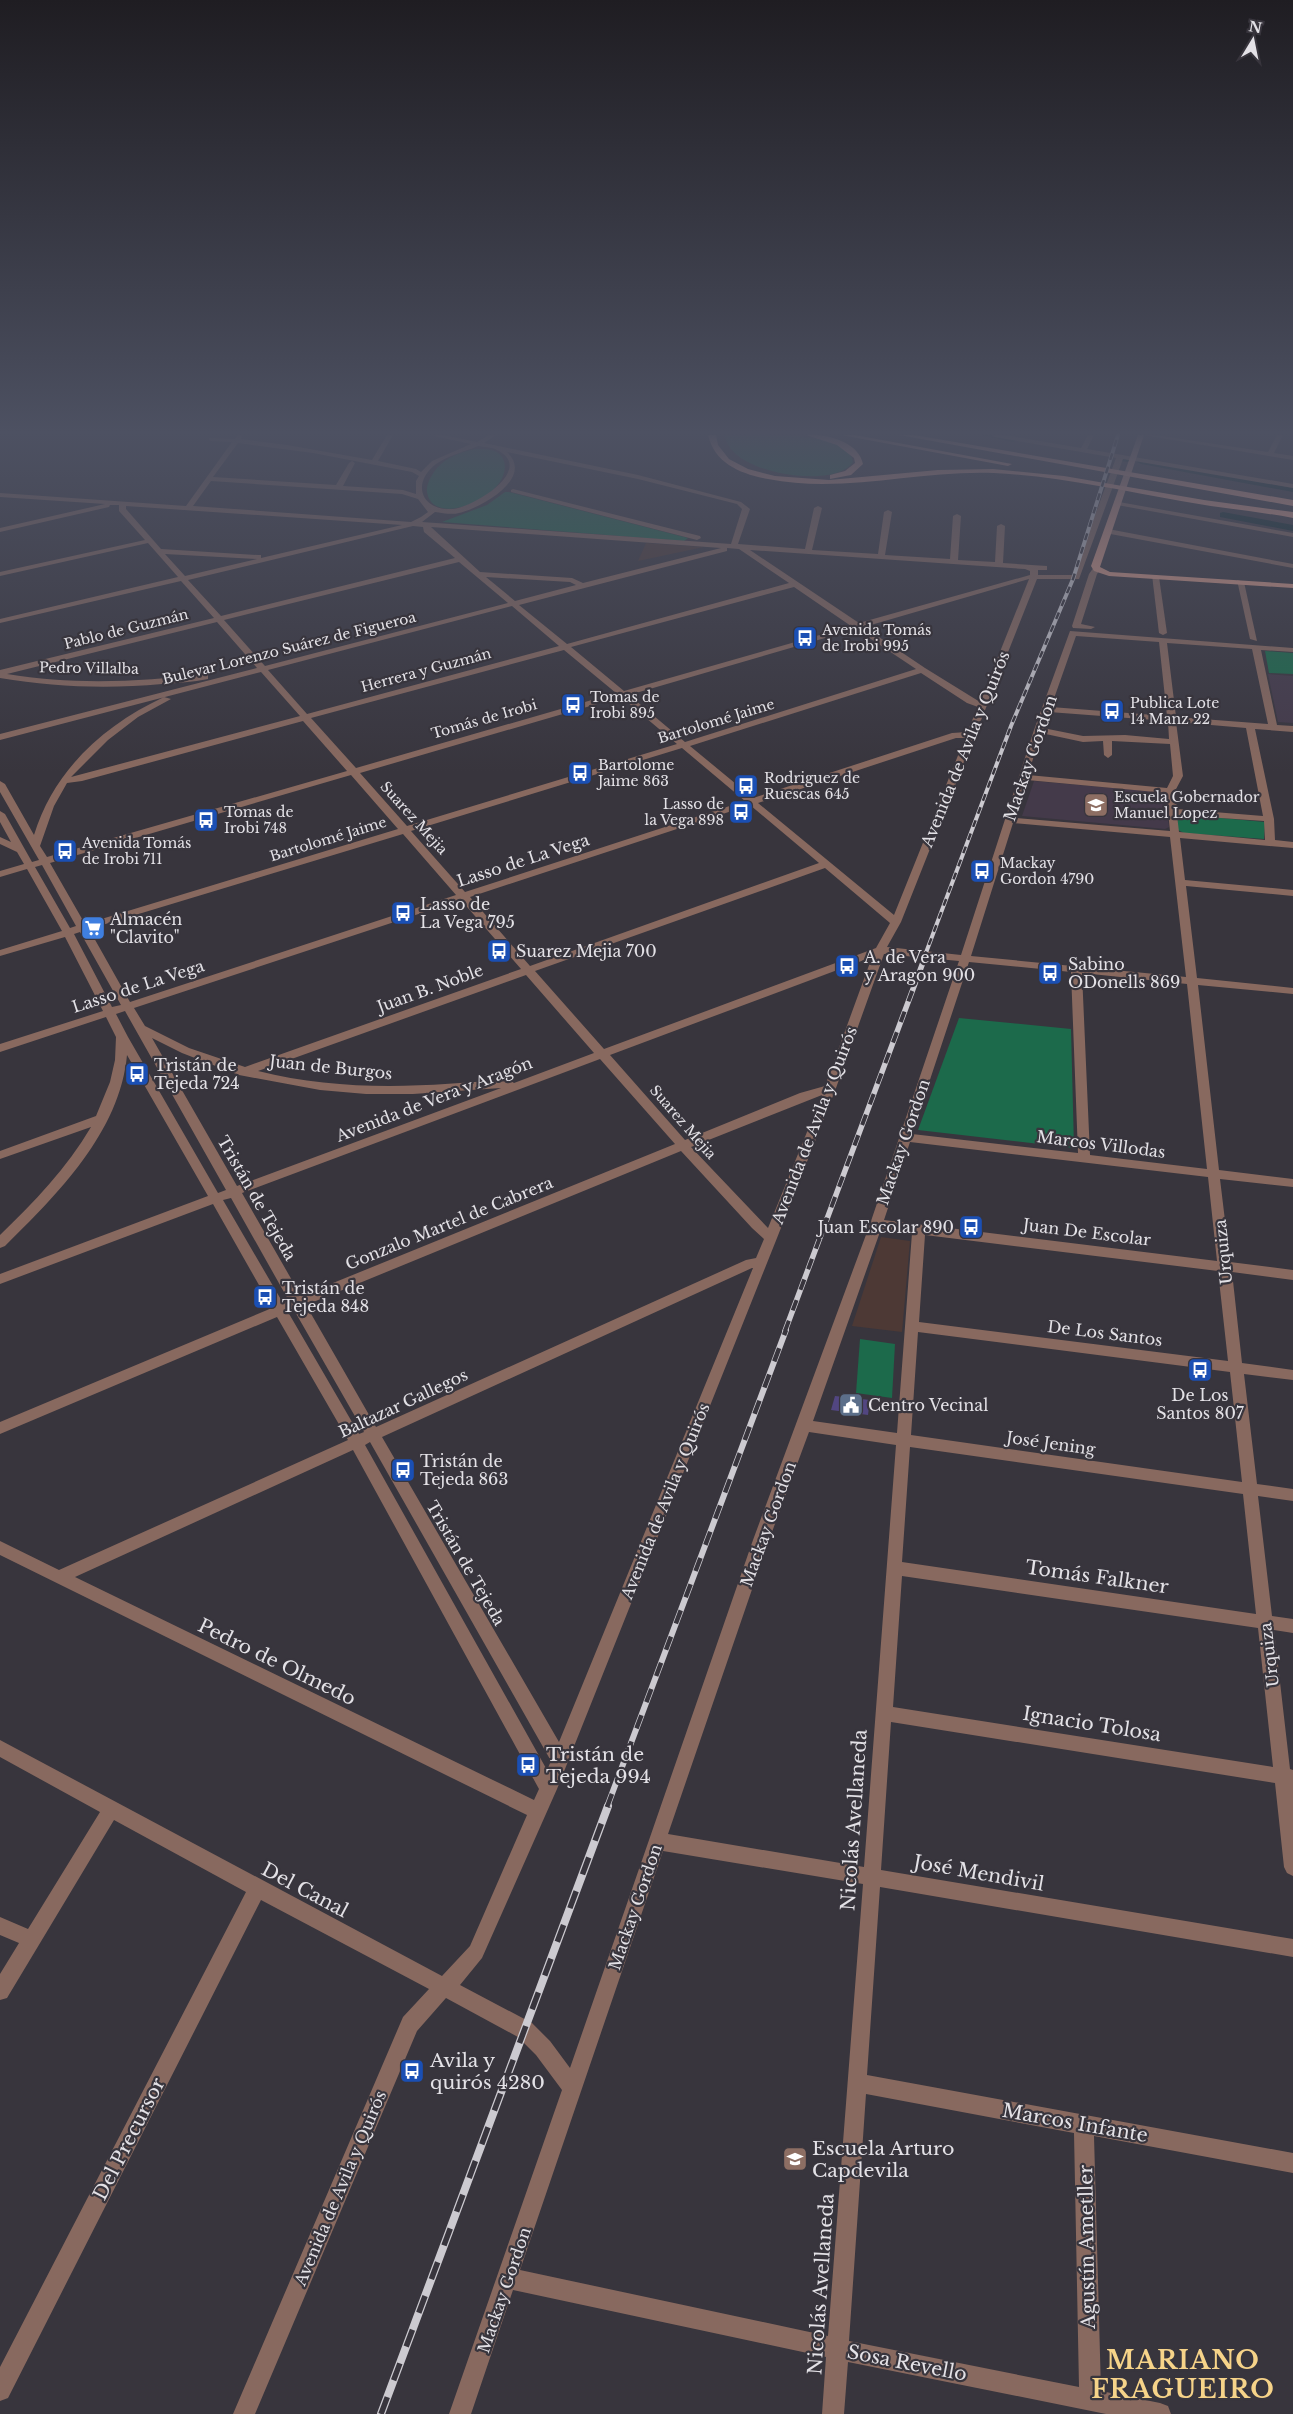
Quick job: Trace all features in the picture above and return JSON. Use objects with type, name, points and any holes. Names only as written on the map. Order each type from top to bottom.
[{"type":"main road","name":"Mackay Gordon","points":[[1095,571],[1102,548]]},
{"type":"main road","points":[[1095,571],[1109,574],[1293,586]]},
{"type":"street","points":[[0,574],[119,548]]},
{"type":"street","name":"Suarez Mejia","points":[[155,548],[262,666],[683,1146],[756,1225],[771,1238]]},
{"type":"street","points":[[0,621],[312,548]]},
{"type":"street","points":[[448,548],[896,922]]},
{"type":"street","name":"Bulevar Lorenzo Suárez de Figueroa","points":[[580,584],[722,548]]},
{"type":"street","name":"Bulevar Lorenzo Suárez de Figueroa","points":[[0,737],[208,680],[722,548]]},
{"type":"street","points":[[731,548],[795,584],[922,670],[970,701],[983,706]]},
{"type":"street","points":[[754,548],[1044,568]]},
{"type":"street","points":[[881,556],[882,548]]},
{"type":"street","points":[[954,562],[955,548]]},
{"type":"street","points":[[1000,548],[1000,565]]},
{"type":"street","points":[[1087,548],[1078,571],[1095,571]]},
{"type":"street","points":[[1193,548],[1293,566]]},
{"type":"street","points":[[158,551],[250,556],[264,559]]},
{"type":"street","name":"Pablo de Guzmán","points":[[0,674],[461,559]]},
{"type":"street","points":[[1027,567],[1034,570],[1034,577]]},
{"type":"street","name":"Tomás de Irobi","points":[[0,874],[856,625],[1034,577],[1073,578],[1076,577],[1078,571]]},
{"type":"street","name":"Mackay Gordon","points":[[460,2414],[761,1540],[876,1224],[965,958],[1038,730],[1095,571]]},
{"type":"street","points":[[478,574],[580,584]]},
{"type":"street","name":"Urquiza","points":[[1155,576],[1178,776],[1170,790],[1265,1622],[1288,1777],[1293,1866]]},
{"type":"street","name":"Avenida de Avila y Quirós","points":[[244,2414],[410,2024],[421,2009],[468,1964],[476,1952],[548,1789],[761,1264],[830,1088],[880,950],[896,922],[1034,577]]},
{"type":"street","points":[[1240,582],[1273,727]]},
{"type":"street","name":"Herrera y Guzmán","points":[[64,781],[79,779],[306,718],[795,584]]},
{"type":"street","points":[[1074,630],[1255,643],[1293,642]]},
{"type":"street","points":[[1255,643],[1293,650]]},
{"type":"street","name":"Bartolomé Jaime","points":[[0,953],[684,745],[922,670]]},
{"type":"street","name":"Pedro Villalba","points":[[0,674],[46,682],[93,685],[208,680]]},
{"type":"street","points":[[36,847],[48,808],[64,781],[88,754],[130,720],[208,680]]},
{"type":"street","name":"Bulevar Lorenzo Suárez de Figueroa","points":[[0,730],[208,680]]},
{"type":"street","points":[[1046,709],[1293,729]]},
{"type":"street","points":[[1250,726],[1275,843]]},
{"type":"street","points":[[1038,730],[1083,739],[1107,738],[1175,742]]},
{"type":"street","name":"Lasso de La Vega","points":[[0,1048],[955,735],[971,735]]},
{"type":"street","points":[[1107,738],[1108,755]]},
{"type":"street","points":[[1024,777],[1170,790]]},
{"type":"street","name":"Tristán de Tejeda","points":[[0,784],[560,1760]]},
{"type":"street","points":[[1173,812],[1269,820]]},
{"type":"street","points":[[0,814],[68,932],[122,1036],[357,1443],[548,1789]]},
{"type":"street","points":[[1008,820],[1293,845]]},
{"type":"street","points":[[1275,843],[1293,839]]},
{"type":"street","points":[[0,840],[20,850]]},
{"type":"street","name":"Juan B. Noble","points":[[243,1072],[826,864]]},
{"type":"street","points":[[1181,883],[1293,893]]},
{"type":"street","points":[[880,950],[1293,991]]},
{"type":"street","name":"Avenida de Vera y Aragón","points":[[0,1279],[880,950]]},
{"type":"street","points":[[1076,970],[1084,1158]]},
{"type":"street","name":"Juan de Burgos","points":[[140,1028],[174,1048],[243,1072],[307,1084],[405,1091],[439,1090],[528,1081]]},
{"type":"street","points":[[0,1243],[34,1209],[83,1151],[101,1119],[117,1081],[122,1036]]},
{"type":"street","name":"Gonzalo Martel de Cabrera","points":[[0,1428],[280,1310],[804,1096],[830,1088]]},
{"type":"street","points":[[0,1155],[101,1119]]},
{"type":"street","name":"Marcos Villodas","points":[[905,1137],[1293,1183]]},
{"type":"street","name":"Juan De Escolar","points":[[876,1224],[1293,1275]]},
{"type":"street","name":"Nicolás Avellaneda","points":[[832,2414],[919,1229]]},
{"type":"street","name":"Baltazar Gallegos","points":[[59,1577],[751,1263],[761,1264]]},
{"type":"street","name":"De Los Santos","points":[[912,1326],[1293,1375]]},
{"type":"street","name":"José Jening","points":[[804,1426],[1293,1495]]},
{"type":"street","name":"Pedro de Olmedo","points":[[0,1548],[537,1811]]},
{"type":"street","name":"Tomás Falkner","points":[[894,1568],[1293,1626]]},
{"type":"street","name":"Ignacio Tolosa","points":[[884,1713],[1288,1777]]},
{"type":"street","name":"Del Canal","points":[[0,1748],[257,1888],[525,2030],[543,2048],[573,2090]]},
{"type":"street","points":[[0,1991],[111,1809]]},
{"type":"street","name":"José Mendivil","points":[[657,1841],[1293,1948]]},
{"type":"street","name":"Del Precursor","points":[[0,2390],[257,1888]]},
{"type":"street","points":[[0,1926],[31,1939]]},
{"type":"street","name":"Marcos Infante","points":[[856,2084],[1293,2164]]},
{"type":"street","name":"Agustín Ametller","points":[[1084,2125],[1090,2399]]},
{"type":"street","name":"Sosa Revello","points":[[508,2278],[838,2349],[1160,2414]]},
{"type":"shaded area","points":[[644,548],[701,548],[638,561]]},
{"type":"shaded area","points":[[1268,674],[1293,676],[1293,723],[1278,722]]},
{"type":"shaded area","name":"Escuela Gobernador Manuel Lopez","points":[[1034,781],[1159,792],[1165,795],[1169,827],[1165,829],[1022,816]]},
{"type":"shaded area","points":[[881,1237],[910,1241],[902,1332],[852,1326]]},
{"type":"green space","points":[[1265,651],[1293,653],[1293,674],[1269,673]]},
{"type":"green space","points":[[1177,814],[1265,822],[1264,839],[1184,833],[1178,830]]},
{"type":"green space","points":[[959,1018],[1071,1029],[1074,1148],[918,1130]]},
{"type":"green space","points":[[860,1339],[895,1344],[892,1398],[856,1393]]},
{"type":"building","name":"Centro Vecinal","points":[[835,1396],[870,1400],[868,1415],[831,1410]]},
{"type":"railway","points":[[924,958],[1011,726],[1073,579],[1083,548]]},
{"type":"railway","points":[[785,1331],[925,957]]},
{"type":"railway","points":[[607,1807],[786,1330]]},
{"type":"railway","points":[[381,2414],[608,1806]]},
{"type":"place","name":"Avenida Tomás de Irobi 995","points":[[805,638]]},
{"type":"place","name":"Tomas de Irobi 895","points":[[573,705]]},
{"type":"place","name":"Publica Lote 14 Manz 22","points":[[1112,711]]},
{"type":"place","name":"Bartolome Jaime 863","points":[[580,773]]},
{"type":"place","name":"Rodriguez de Ruescas 645","points":[[746,786]]},
{"type":"place","name":"Escuela Gobernador Manuel Lopez","points":[[1096,805]]},
{"type":"place","name":"Lasso de la Vega 898","points":[[741,812]]},
{"type":"place","name":"Tomas de Irobi 748","points":[[206,820]]},
{"type":"place","name":"Avenida Tomás de Irobi 711","points":[[65,851]]},
{"type":"place","name":"Mackay Gordon 4790","points":[[982,871]]},
{"type":"place","name":"Lasso de La Vega 795","points":[[403,913]]},
{"type":"place","name":"Almacén \"Clavito\"","points":[[93,928]]},
{"type":"place","name":"Suarez Mejia 700","points":[[499,951]]},
{"type":"place","name":"A. de Vera y Aragon 900","points":[[847,966]]},
{"type":"place","name":"Sabino ODonells 869","points":[[1050,973]]},
{"type":"place","name":"Tristán de Tejeda 724","points":[[137,1074]]},
{"type":"place","name":"Juan Escolar 890","points":[[971,1227]]},
{"type":"place","name":"Tristán de Tejeda 848","points":[[265,1297]]},
{"type":"place","name":"De Los Santos 807","points":[[1200,1370]]},
{"type":"place","name":"Centro Vecinal","points":[[851,1405]]},
{"type":"place","name":"Tristán de Tejeda 863","points":[[403,1470]]},
{"type":"place","name":"Tristán de Tejeda 994","points":[[528,1765]]},
{"type":"place","name":"Avila y quirós 4280","points":[[412,2071]]},
{"type":"place","name":"Escuela Arturo Capdevila","points":[[795,2159]]},
{"type":"district","name":"MARIANO FRAGUEIRO","points":[[1183,2374]]}]
